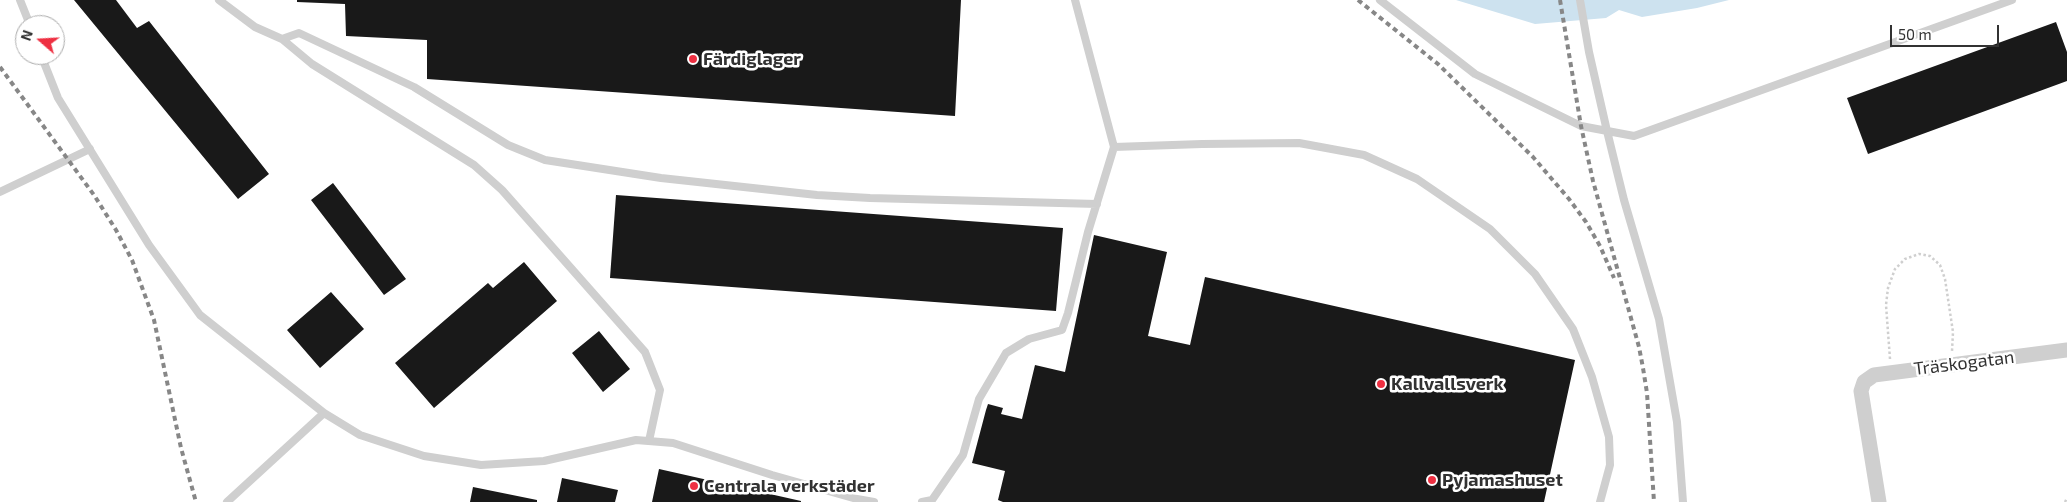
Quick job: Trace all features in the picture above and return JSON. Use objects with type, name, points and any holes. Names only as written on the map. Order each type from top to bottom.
[{"type":"street","name":"Träskogatan","points":[[1879,502],[1861,391],[1864,382],[1874,375],[1891,372],[2067,350]]},
{"type":"lane","points":[[20,0],[26,15]]},
{"type":"lane","points":[[219,0],[255,26],[282,38],[312,64],[474,165],[502,190],[645,352],[660,390],[649,441]]},
{"type":"lane","points":[[922,502],[932,500],[963,455],[979,399],[1006,353],[1029,339],[1062,330],[1114,147],[1075,0]]},
{"type":"lane","points":[[1380,0],[1475,74],[1581,126],[1634,136],[2012,0]]},
{"type":"lane","points":[[1580,0],[1588,52],[1624,200],[1659,319],[1677,422],[1683,502]]},
{"type":"lane","points":[[282,38],[299,33],[414,88],[465,117],[508,146],[545,160],[660,178],[817,195],[1097,204]]},
{"type":"lane","points":[[45,65],[58,98],[149,245],[200,315],[324,414],[360,435],[424,456],[481,465],[544,461],[636,440],[674,443],[772,475],[874,502]]},
{"type":"lane","points":[[1114,147],[1299,143],[1364,155],[1417,179],[1490,229],[1535,274],[1573,329],[1592,377],[1609,437],[1610,465],[1600,502]]},
{"type":"lane","points":[[0,192],[90,149]]},
{"type":"lane","points":[[227,502],[324,414]]},
{"type":"path","points":[[1891,372],[1886,305],[1888,288],[1895,268],[1905,259],[1919,254],[1930,256],[1940,265],[1945,279],[1953,332],[1952,364]]},
{"type":"path","points":[[2065,502],[2067,498]]},
{"type":"water","points":[[1456,0],[1729,0],[1697,8],[1642,17],[1619,10],[1606,18],[1535,24]]},
{"type":"building","points":[[74,0],[116,0],[137,28],[149,21],[269,174],[238,199]]},
{"type":"building","name":"Färdiglager","points":[[297,0],[961,0],[955,116],[427,79],[427,40],[346,36],[345,4],[297,2]]},
{"type":"building","points":[[2056,22],[2067,52],[2067,81],[1868,154],[1847,98]]},
{"type":"building","points":[[333,183],[406,279],[384,295],[311,200]]},
{"type":"building","points":[[616,195],[1063,228],[1056,311],[610,278]]},
{"type":"building","points":[[1094,235],[1167,252],[1148,336],[1190,345],[1205,277],[1575,360],[1544,502],[1003,502],[998,500],[1005,471],[972,463],[988,404],[1003,408],[1001,414],[1022,419],[1035,365],[1065,372]]},
{"type":"building","points":[[524,262],[557,301],[434,408],[395,363],[488,283],[493,288]]},
{"type":"building","points":[[331,292],[364,329],[320,368],[287,330]]},
{"type":"building","points":[[599,331],[630,369],[603,392],[572,353]]},
{"type":"building","name":"Centrala verkstäder","points":[[659,469],[801,501],[801,502],[652,502]]},
{"type":"building","points":[[562,478],[618,490],[615,502],[557,502]]},
{"type":"building","points":[[473,487],[537,500],[537,502],[470,502]]},
{"type":"railway","points":[[1358,0],[1438,64],[1533,157],[1586,222],[1600,246],[1614,278]]},
{"type":"railway","points":[[1560,0],[1581,126],[1593,181],[1639,347],[1643,368],[1647,393],[1654,502]]},
{"type":"railway","points":[[0,67],[94,195],[132,260],[154,320],[181,448],[196,502]]},
{"type":"place","name":"Färdiglager","points":[[693,59]]},
{"type":"place","name":"Kallvallsverk","points":[[1381,384]]},
{"type":"place","name":"Pyjamashuset","points":[[1432,480]]},
{"type":"place","name":"Centrala verkstäder","points":[[694,486]]}]
